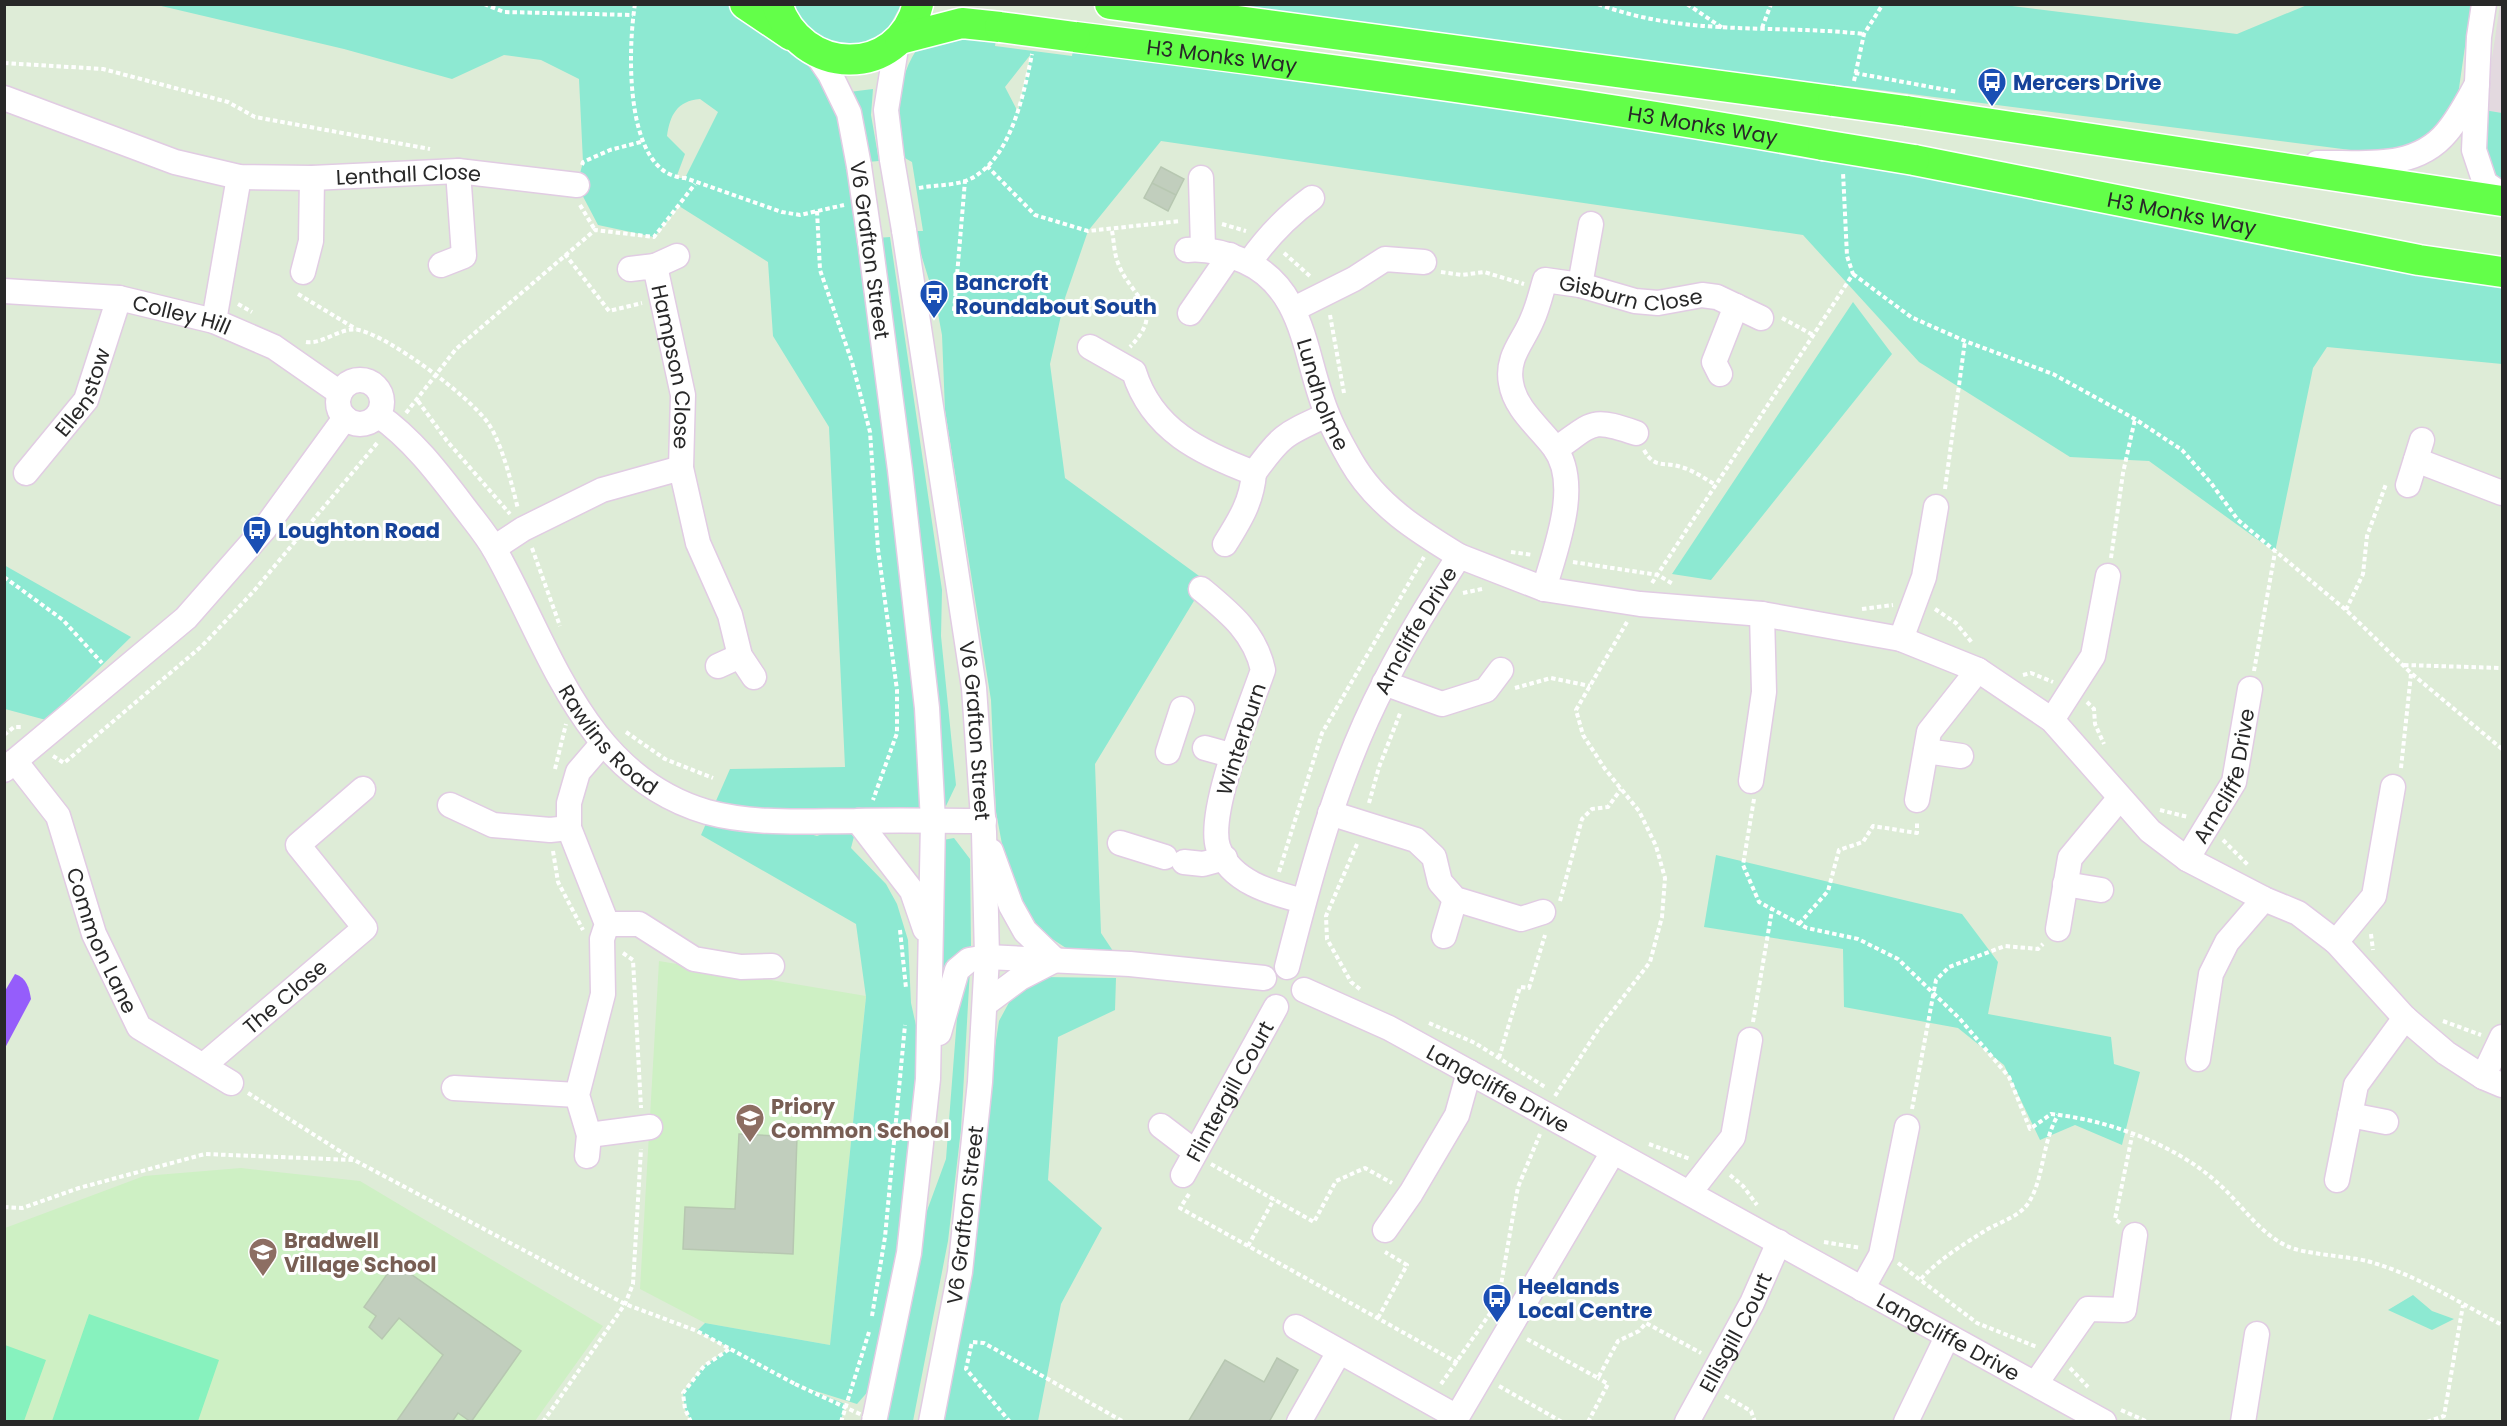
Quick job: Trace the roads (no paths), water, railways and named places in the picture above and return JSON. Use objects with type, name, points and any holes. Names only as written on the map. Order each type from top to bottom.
[{"type":"main road","points":[[746,4],[805,45]]},
{"type":"main road","points":[[777,4],[782,20],[805,45]]},
{"type":"main road","points":[[898,40],[915,17],[918,4]]},
{"type":"main road","name":"H3 Monks Way","points":[[1110,4],[1906,111],[2502,201]]},
{"type":"main road","name":"H3 Monks Way","points":[[805,45],[836,59],[857,60],[878,54],[898,40],[962,23],[1318,66],[1644,113],[1914,160],[2419,260],[2502,272]]},
{"type":"street","points":[[2484,4],[2479,37],[2474,150],[2485,183],[2502,195]]},
{"type":"street","name":"V6 Grafton Street","points":[[898,40],[886,110],[974,687],[984,826],[987,957],[980,1082],[960,1272],[931,1422]]},
{"type":"street","name":"V6 Grafton Street","points":[[805,45],[830,74],[849,113],[859,166],[900,470],[921,660],[933,821],[928,1079],[909,1253],[875,1422]]},
{"type":"street","points":[[2255,164],[2394,162],[2425,152],[2447,132],[2477,84]]},
{"type":"street","name":"Lenthall Close","points":[[4,98],[175,162],[238,177],[312,178],[458,171],[577,185]]},
{"type":"street","points":[[441,265],[464,256],[458,171]]},
{"type":"street","points":[[214,321],[238,177]]},
{"type":"street","points":[[303,272],[311,241],[312,178]]},
{"type":"street","name":"Lundholme","points":[[1202,178],[1195,249],[1239,259],[1275,281],[1294,309],[1327,415],[1352,463],[1378,497],[1414,529],[1460,556]]},
{"type":"street","points":[[1190,313],[1239,259],[1272,233],[1291,213],[1312,198]]},
{"type":"street","points":[[1580,285],[1592,224]]},
{"type":"street","name":"Hampson Close","points":[[630,269],[655,266],[677,256]]},
{"type":"street","points":[[1294,309],[1354,279],[1385,259],[1424,262]]},
{"type":"street","name":"Hampson Close","points":[[655,266],[682,395],[681,468],[698,543],[730,615],[740,656],[754,677]]},
{"type":"street","name":"Gisburn Close","points":[[1544,589],[1567,507],[1566,483],[1556,450],[1519,405],[1511,383],[1511,362],[1516,346],[1532,321],[1545,280],[1580,285],[1635,301],[1658,303],[1702,295],[1717,297],[1761,318]]},
{"type":"street","name":"Colley Hill","points":[[4,291],[119,298],[214,321],[274,347],[340,393]]},
{"type":"street","name":"Ellenstow","points":[[26,473],[86,400],[119,298]]},
{"type":"street","points":[[1720,374],[1714,362],[1736,306]]},
{"type":"street","points":[[1090,347],[1125,367],[1167,428],[1209,456],[1254,473]]},
{"type":"street","points":[[364,381],[371,383],[382,401],[378,414],[373,420],[359,424],[345,418],[338,406],[340,393],[350,383],[364,381]]},
{"type":"street","name":"Rawlins Road","points":[[378,414],[394,426],[438,473],[494,548],[576,708],[602,744],[632,771],[663,792],[706,812],[774,822],[933,821],[984,826]]},
{"type":"street","points":[[1225,544],[1244,514],[1252,494],[1254,473],[1276,442],[1288,432],[1327,415]]},
{"type":"street","points":[[10,765],[186,618],[265,528],[345,418]]},
{"type":"street","points":[[1556,450],[1592,424],[1604,422],[1636,433]]},
{"type":"street","points":[[2399,480],[2419,450],[2502,494]]},
{"type":"street","name":"Hampson Close","points":[[494,548],[523,529],[602,490],[681,468]]},
{"type":"street","points":[[1901,639],[1924,577],[1936,507]]},
{"type":"street","name":"Arncliffe Drive","points":[[1287,967],[1303,901],[1330,813],[1351,756],[1384,683],[1420,618],[1460,556],[1544,589],[1633,613],[1762,615],[1901,639],[1978,670],[2052,720],[2119,799],[2151,831],[2187,858],[2264,899],[2298,913],[2336,942],[2405,1018],[2446,1053],[2493,1081],[2502,1036]]},
{"type":"street","points":[[2052,720],[2093,656],[2108,576]]},
{"type":"street","name":"Winterburn","points":[[1202,589],[1242,624],[1258,649],[1263,670],[1220,798],[1218,846],[1225,858]]},
{"type":"street","points":[[1750,781],[1764,692],[1762,615]]},
{"type":"street","points":[[718,666],[740,656]]},
{"type":"street","points":[[1384,683],[1442,704],[1486,690],[1501,670]]},
{"type":"street","points":[[1917,800],[1929,732],[1978,670]]},
{"type":"street","name":"Arncliffe Drive","points":[[2187,858],[2234,782],[2250,689]]},
{"type":"street","points":[[1182,709],[1184,746],[1234,756]]},
{"type":"street","points":[[602,744],[578,772],[569,803],[569,828],[608,924],[602,939],[603,994],[577,1095],[588,1145],[650,1127]]},
{"type":"street","points":[[1926,751],[1961,756]]},
{"type":"street","name":"Common Lane","points":[[10,765],[58,816],[94,934],[139,1027],[231,1083]]},
{"type":"street","points":[[2336,942],[2374,896],[2393,787]]},
{"type":"street","name":"The Close","points":[[204,1065],[365,928],[298,845],[363,789]]},
{"type":"street","points":[[2058,929],[2070,858],[2119,799]]},
{"type":"street","points":[[450,805],[492,825],[550,830],[569,828]]},
{"type":"street","points":[[1330,813],[1416,840],[1434,857],[1440,882],[1455,899],[1521,919],[1545,920]]},
{"type":"street","points":[[858,821],[912,891],[931,946]]},
{"type":"street","points":[[984,826],[1011,906],[1025,931],[1055,960]]},
{"type":"street","points":[[1120,843],[1175,859],[1203,864],[1225,858],[1230,866],[1249,882],[1272,893],[1303,901]]},
{"type":"street","points":[[2066,884],[2101,890]]},
{"type":"street","points":[[1444,936],[1455,899]]},
{"type":"street","points":[[2198,1059],[2211,974],[2227,942],[2264,899]]},
{"type":"street","points":[[608,924],[639,924],[694,959],[741,967],[772,966]]},
{"type":"street","points":[[928,1079],[943,1014],[957,970],[969,960],[987,957],[1055,960],[1264,978]]},
{"type":"street","points":[[985,1004],[1013,982],[1055,960]]},
{"type":"street","points":[[1287,967],[1302,978],[1304,990],[1293,1006],[1276,1007],[1265,996],[1264,978],[1274,968],[1287,967]]},
{"type":"street","name":"Langcliffe Drive","points":[[1304,990],[1389,1028],[1469,1072],[1552,1105],[1613,1152],[1690,1192],[1947,1337],[2036,1383],[2109,1414]]},
{"type":"street","name":"Flintergill Court","points":[[1161,1126],[1191,1168],[1276,1007]]},
{"type":"street","points":[[2337,1180],[2356,1085],[2405,1018]]},
{"type":"street","points":[[1690,1192],[1712,1167],[1733,1137],[1750,1040]]},
{"type":"street","points":[[1385,1230],[1411,1193],[1457,1115],[1469,1072]]},
{"type":"street","points":[[454,1088],[577,1095]]},
{"type":"street","points":[[2350,1115],[2386,1122]]},
{"type":"street","name":"Langcliffe Drive","points":[[1862,1289],[1881,1255],[1907,1127]]},
{"type":"street","points":[[1296,1327],[1428,1401],[1455,1419],[1613,1152]]},
{"type":"street","name":"Langcliffe Drive","points":[[2036,1383],[2088,1309],[2124,1310],[2134,1235]]},
{"type":"street","name":"Ellisgill Court","points":[[1687,1422],[1752,1303],[1779,1242]]},
{"type":"street","points":[[2243,1422],[2257,1334]]},
{"type":"street","points":[[1906,1422],[1947,1337]]},
{"type":"street","points":[[1299,1422],[1339,1352]]},
{"type":"place","name":"Mercers Drive","points":[[1992,108]]},
{"type":"place","name":"Bancroft Roundabout South","points":[[934,320]]},
{"type":"place","name":"Loughton Road","points":[[257,556]]},
{"type":"place","name":"Priory Common School","points":[[750,1144]]},
{"type":"place","name":"Bradwell Village School","points":[[263,1278]]},
{"type":"place","name":"Heelands Local Centre","points":[[1497,1324]]}]
